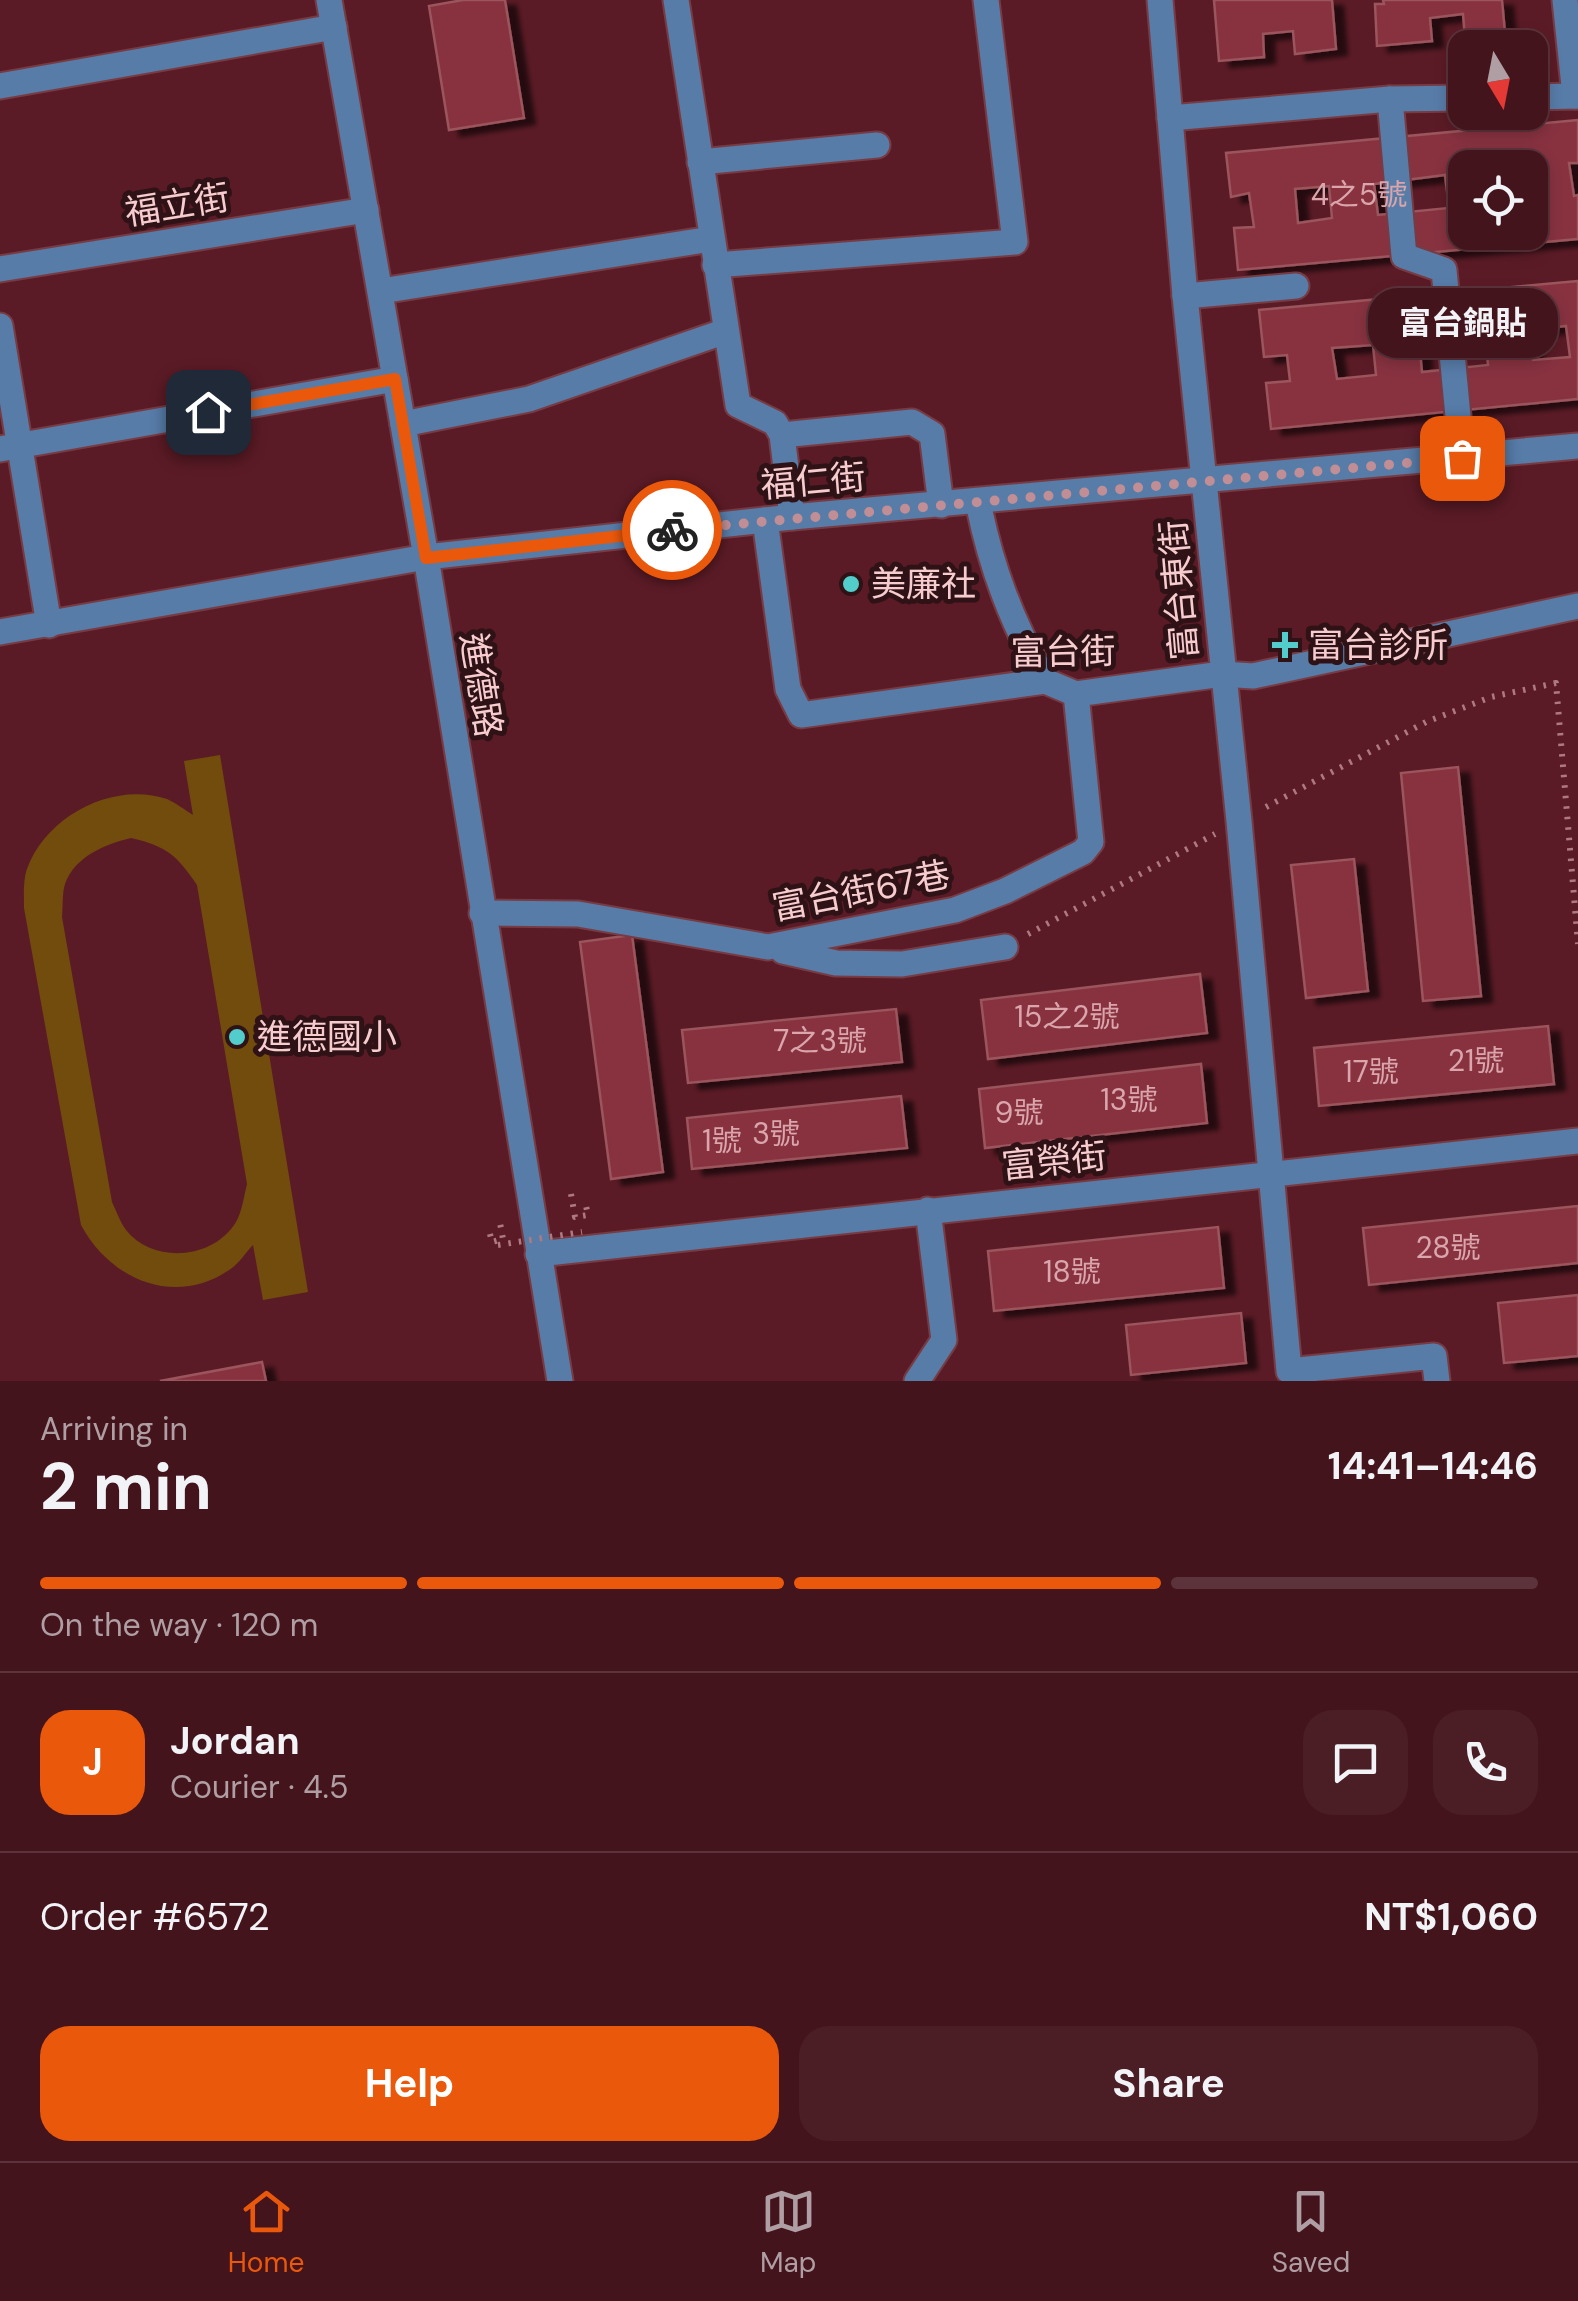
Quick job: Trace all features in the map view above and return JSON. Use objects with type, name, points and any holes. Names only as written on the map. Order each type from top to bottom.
[{"type":"street","name":"進德路","points":[[329,0],[426,558],[560,1381]]},
{"type":"street","points":[[676,0],[738,404],[775,424],[782,434],[792,517]]},
{"type":"street","points":[[715,265],[1015,242],[986,0]]},
{"type":"street","name":"富台東街","points":[[1160,0],[1289,1371],[1434,1356],[1437,1381]]},
{"type":"street","points":[[1548,97],[1576,96],[1566,0]]},
{"type":"street","points":[[0,86],[334,27]]},
{"type":"street","points":[[1170,118],[1390,99],[1448,98]]},
{"type":"street","points":[[1390,99],[1404,256],[1444,270],[1462,458]]},
{"type":"street","points":[[700,162],[878,145]]},
{"type":"street","name":"福立街","points":[[0,269],[366,210]]},
{"type":"street","points":[[380,291],[711,239]]},
{"type":"street","points":[[1186,296],[1296,286]]},
{"type":"street","points":[[0,326],[10,447],[48,624]]},
{"type":"street","points":[[403,424],[529,399],[726,331]]},
{"type":"street","points":[[10,447],[395,379]]},
{"type":"street","points":[[782,434],[912,422],[932,434],[941,505]]},
{"type":"street","name":"福仁街","points":[[0,632],[426,558],[792,517],[1578,446]]},
{"type":"street","points":[[978,502],[990,559],[1045,681]]},
{"type":"street","name":"富台街","points":[[765,520],[788,689],[801,715],[1045,681],[1076,694],[1222,674],[1254,676],[1578,606]]},
{"type":"street","name":"富台街67巷","points":[[482,914],[578,914],[768,947],[955,910],[1005,891],[1082,852],[1091,842],[1076,694]]},
{"type":"street","points":[[768,947],[836,963],[902,964],[1005,947]]},
{"type":"street","name":"富榮街","points":[[538,1254],[1578,1142]]},
{"type":"street","points":[[920,1379],[944,1340],[928,1210]]},
{"type":"path","points":[[1005,947],[1426,722],[1491,696],[1556,684],[1578,944]]},
{"type":"path","points":[[500,1223],[503,1239],[492,1242],[490,1234],[497,1232],[498,1245],[582,1232],[580,1219],[578,1206],[586,1206],[588,1216],[575,1217],[571,1194]]},
{"type":"shaded area","points":[[220,755],[308,1292],[263,1300],[253,1245],[232,1268],[211,1280],[168,1287],[147,1282],[110,1261],[81,1225],[24,908],[26,873],[49,833],[84,807],[104,799],[146,795],[167,799],[193,815],[184,761]],"holes":[[[131,838],[170,853],[197,885],[247,1184],[238,1218],[226,1235],[213,1244],[182,1253],[151,1248],[138,1241],[124,1227],[112,1202],[62,917],[65,884],[76,866],[112,844]]]},
{"type":"building","points":[[463,0],[505,0],[524,118],[449,130],[429,6]]},
{"type":"building","points":[[1214,0],[1332,0],[1336,49],[1295,54],[1293,31],[1263,34],[1264,57],[1219,61]]},
{"type":"building","points":[[1383,0],[1502,0],[1505,30],[1464,30],[1463,14],[1430,18],[1432,41],[1377,46],[1375,4],[1384,4]]},
{"type":"building","points":[[1578,120],[1578,163],[1569,163],[1574,196],[1578,195],[1578,239],[1548,242],[1548,150],[1448,150],[1448,200],[1445,175],[1374,184],[1378,215],[1448,208],[1448,250],[1457,250],[1238,270],[1234,228],[1254,227],[1249,193],[1231,197],[1226,153],[1471,130],[1548,130],[1548,123]],"holes":[[[1329,186],[1332,218],[1298,223],[1295,189]]]},
{"type":"building","points":[[1578,281],[1578,399],[1271,429],[1266,383],[1290,381],[1287,355],[1264,357],[1259,310]],"holes":[[[1566,326],[1570,357],[1533,360],[1530,330]],[[1485,335],[1488,365],[1422,372],[1419,341]],[[1373,345],[1376,375],[1337,379],[1332,348]]]},
{"type":"building","points":[[1458,767],[1481,996],[1423,1001],[1401,773]]},
{"type":"building","points":[[1354,859],[1368,991],[1306,998],[1291,865]]},
{"type":"building","points":[[632,935],[663,1172],[611,1179],[580,942]]},
{"type":"building","points":[[1200,974],[1207,1033],[988,1059],[981,1000]]},
{"type":"building","points":[[896,1009],[902,1062],[688,1083],[682,1030]]},
{"type":"building","points":[[1548,1026],[1554,1084],[1319,1106],[1314,1048]]},
{"type":"building","points":[[1201,1064],[1207,1123],[985,1148],[979,1089]]},
{"type":"building","points":[[901,1096],[907,1148],[692,1169],[687,1118]]},
{"type":"building","points":[[1578,1206],[1578,1263],[1369,1285],[1363,1228]]},
{"type":"building","points":[[1218,1227],[1224,1288],[994,1311],[988,1251]]},
{"type":"building","points":[[1578,1295],[1578,1356],[1504,1363],[1498,1303]]},
{"type":"building","points":[[1241,1313],[1246,1363],[1131,1375],[1126,1325]]},
{"type":"building","points":[[262,1362],[266,1381],[160,1381]]},
{"type":"way so far","points":[[672,530],[1462,458]]},
{"type":"place","name":"富台鍋貼","points":[[1462,458]]},
{"type":"place","name":"美廉社","points":[[851,584]]},
{"type":"place","name":"富台診所","points":[[1285,645]]},
{"type":"place","name":"進德國小","points":[[237,1037]]},
{"type":"route","points":[[208,412],[395,379],[426,558],[672,530]]}]
